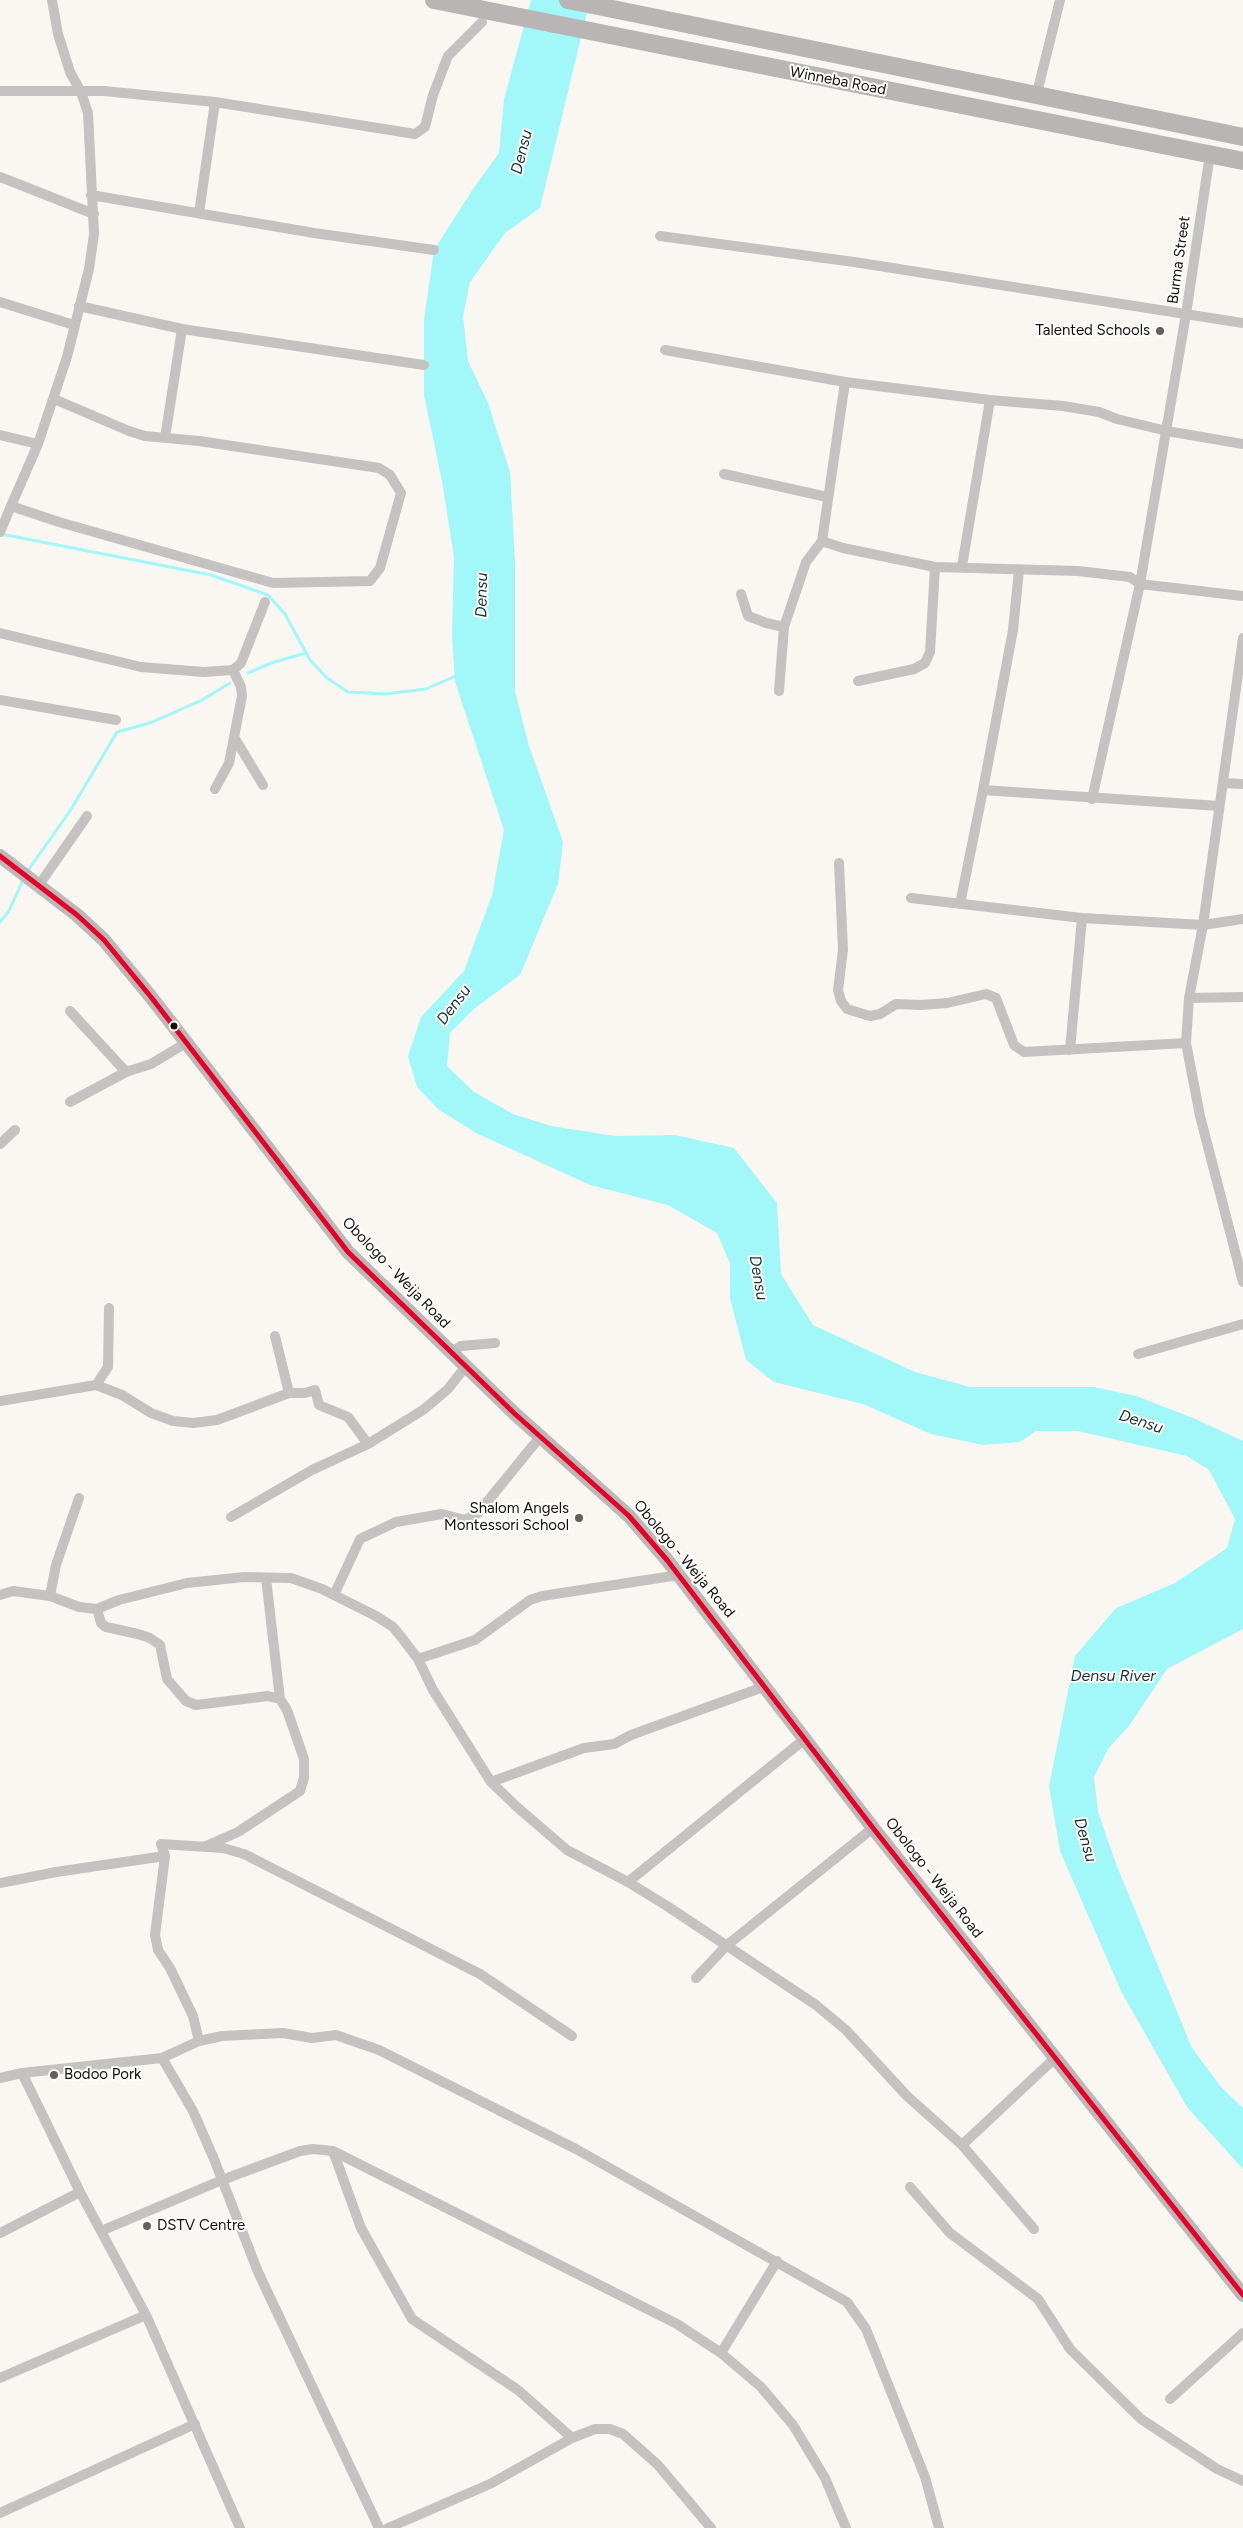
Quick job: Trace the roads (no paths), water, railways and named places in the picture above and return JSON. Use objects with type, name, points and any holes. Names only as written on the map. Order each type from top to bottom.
[{"type":"highway","name":"Winneba Road","points":[[434,0],[1243,160]]},
{"type":"highway","name":"Winneba Road","points":[[568,0],[1037,93],[1243,137]]},
{"type":"street","points":[[2,528],[38,444],[54,399],[92,251],[94,214],[91,194],[92,143],[88,113],[81,92],[70,72],[58,34],[52,0]]},
{"type":"street","points":[[1037,93],[1060,0]]},
{"type":"street","points":[[0,91],[104,91],[215,102],[415,134],[425,127],[433,95],[448,56],[482,22]]},
{"type":"street","points":[[199,213],[215,102]]},
{"type":"street","name":"Burma Street","points":[[1092,799],[1140,584],[1167,431],[1210,154]]},
{"type":"street","points":[[0,177],[94,214]]},
{"type":"street","points":[[91,194],[434,250]]},
{"type":"street","points":[[660,236],[854,262],[1243,323]]},
{"type":"street","points":[[0,302],[74,325]]},
{"type":"street","points":[[79,306],[182,330],[424,364]]},
{"type":"street","points":[[165,438],[182,330]]},
{"type":"street","points":[[665,350],[845,382],[990,400],[1063,406],[1099,412],[1117,420],[1167,431],[1243,444]]},
{"type":"street","points":[[780,691],[784,627],[806,562],[822,541],[845,382]]},
{"type":"street","points":[[11,506],[273,583],[370,581],[380,568],[401,493],[390,475],[379,468],[199,441],[165,438],[128,431],[54,399]]},
{"type":"street","points":[[962,566],[990,400]]},
{"type":"street","points":[[0,435],[38,444]]},
{"type":"street","points":[[724,474],[827,496]]},
{"type":"street","points":[[822,541],[843,548],[935,567],[962,566],[1019,570],[1078,571],[1130,578],[1140,584],[1243,596]]},
{"type":"street","points":[[858,681],[914,669],[925,663],[930,652],[935,567]]},
{"type":"street","points":[[960,904],[1013,630],[1019,570]]},
{"type":"street","points":[[741,594],[748,616],[784,627]]},
{"type":"street","points":[[0,632],[141,667],[204,672],[233,670],[241,663],[265,602]]},
{"type":"street","points":[[1243,638],[1203,925],[1189,998],[1186,1043],[1200,1116],[1243,1282]]},
{"type":"street","points":[[215,789],[229,763],[242,696],[241,687],[233,670]]},
{"type":"street","points":[[0,700],[116,720]]},
{"type":"street","points":[[234,737],[263,785]]},
{"type":"street","points":[[1223,783],[1243,784]]},
{"type":"street","points":[[983,790],[1092,799],[1219,806]]},
{"type":"street","points":[[38,885],[87,816]]},
{"type":"street","name":"Obologo - Weija Road","points":[[0,856],[104,940],[348,1252],[540,1437],[629,1516],[679,1575],[806,1738],[873,1828],[1243,2296]]},
{"type":"street","points":[[839,863],[843,950],[838,990],[841,1001],[847,1008],[870,1016],[880,1014],[896,1004],[921,1005],[986,994],[996,998],[1014,1045],[1024,1052],[1186,1043]]},
{"type":"street","points":[[911,898],[1082,918],[1203,925],[1243,919]]},
{"type":"street","points":[[1070,1050],[1082,918]]},
{"type":"street","points":[[1189,998],[1243,997]]},
{"type":"street","points":[[70,1011],[126,1072]]},
{"type":"street","points":[[70,1102],[126,1072],[150,1064],[186,1043]]},
{"type":"street","points":[[0,1144],[15,1130]]},
{"type":"street","points":[[96,1385],[108,1367],[109,1308]]},
{"type":"street","points":[[1138,1354],[1243,1324]]},
{"type":"street","points":[[275,1336],[289,1393]]},
{"type":"street","points":[[450,1352],[461,1346],[495,1344]]},
{"type":"street","points":[[231,1517],[312,1470],[368,1444],[435,1402],[466,1366]]},
{"type":"street","points":[[0,1401],[96,1385],[122,1395],[151,1413],[173,1421],[194,1422],[217,1420],[289,1393],[305,1393],[315,1390],[319,1404],[348,1417],[368,1444]]},
{"type":"street","points":[[334,1595],[360,1539],[396,1522],[442,1514],[465,1520],[478,1513],[540,1437]]},
{"type":"street","points":[[50,1596],[56,1565],[79,1498]]},
{"type":"street","points":[[418,1660],[475,1640],[530,1600],[542,1596],[679,1575]]},
{"type":"street","points":[[0,1595],[13,1591],[50,1596],[79,1607],[97,1609],[119,1600],[187,1583],[244,1577],[291,1578],[334,1595],[376,1616],[393,1627],[418,1660],[433,1690],[491,1782],[567,1850],[628,1882],[696,1925],[823,2011],[846,2030],[907,2096],[962,2144],[1034,2229]]},
{"type":"street","points":[[203,1847],[238,1832],[300,1791],[304,1778],[304,1759],[287,1710],[280,1699],[266,1578]]},
{"type":"street","points":[[97,1609],[102,1623],[106,1627],[138,1634],[150,1638],[160,1645],[167,1679],[186,1702],[196,1705],[268,1696],[280,1699]]},
{"type":"street","points":[[491,1782],[584,1748],[614,1744],[631,1735],[766,1686]]},
{"type":"street","points":[[628,1882],[806,1738]]},
{"type":"street","points":[[696,1978],[726,1946],[873,1828]]},
{"type":"street","points":[[200,2041],[193,2016],[170,1968],[158,1950],[155,1935],[165,1856],[161,1844],[224,1848],[244,1854],[480,1974],[572,2036]]},
{"type":"street","points":[[0,1883],[56,1872],[165,1856]]},
{"type":"street","points":[[0,2078],[22,2073],[162,2058],[200,2041],[222,2036],[283,2033],[312,2038],[336,2035],[379,2050],[576,2149],[847,2302],[858,2314],[866,2329],[925,2477],[939,2528]]},
{"type":"street","points":[[162,2058],[193,2111],[258,2272],[379,2528]]},
{"type":"street","points":[[962,2144],[1055,2058]]},
{"type":"street","points":[[22,2073],[80,2192],[146,2315],[240,2528]]},
{"type":"street","points":[[101,2231],[222,2180],[300,2151],[313,2149],[333,2151],[677,2324],[721,2353],[761,2387],[793,2425],[825,2478],[846,2528]]},
{"type":"street","points":[[333,2151],[360,2228],[412,2318],[518,2390],[572,2438]]},
{"type":"street","points":[[910,2187],[950,2233],[1038,2299],[1070,2349],[1141,2418],[1217,2469],[1243,2481]]},
{"type":"street","points":[[0,2233],[80,2192]]},
{"type":"street","points":[[721,2353],[777,2261]]},
{"type":"street","points":[[0,2378],[146,2315]]},
{"type":"street","points":[[1170,2399],[1243,2333]]},
{"type":"street","points":[[0,2513],[195,2424]]},
{"type":"street","points":[[388,2528],[490,2484],[572,2438],[595,2429],[610,2429],[623,2434],[658,2465],[709,2527]]},
{"type":"water","name":"Densu River","points":[[531,0],[590,0],[540,208],[505,233],[470,282],[463,316],[468,361],[488,403],[510,472],[515,562],[515,691],[529,746],[563,842],[558,884],[520,975],[475,1008],[450,1033],[447,1066],[474,1092],[513,1114],[551,1126],[615,1136],[675,1135],[734,1148],[777,1203],[781,1274],[813,1325],[915,1372],[970,1387],[1094,1387],[1136,1396],[1193,1418],[1243,1441],[1243,1629],[1167,1669],[1129,1726],[1108,1749],[1094,1777],[1098,1812],[1116,1864],[1192,2048],[1221,2087],[1243,2108],[1243,2169],[1187,2107],[1122,1993],[1060,1851],[1049,1786],[1075,1656],[1116,1608],[1175,1583],[1227,1548],[1235,1519],[1209,1470],[1187,1456],[1078,1431],[1036,1431],[1020,1442],[983,1445],[931,1434],[863,1404],[774,1382],[746,1360],[730,1298],[730,1263],[717,1233],[668,1205],[590,1185],[476,1133],[438,1109],[417,1087],[408,1056],[421,1017],[464,971],[492,895],[504,830],[455,682],[452,635],[454,557],[442,481],[424,395],[424,320],[434,250],[473,189],[499,153],[504,99]]},
{"type":"waterway","points":[[1,534],[211,575],[268,595],[285,614],[310,660],[327,678],[348,692],[385,694],[426,689],[458,675]]},
{"type":"waterway","points":[[248,673],[274,662],[306,653]]},
{"type":"waterway","points":[[29,869],[70,811],[117,732],[150,723],[202,700],[230,683]]},
{"type":"waterway","points":[[0,922],[9,911],[22,882]]},
{"type":"place","name":"Talented Schools","points":[[1160,331]]},
{"type":"place","name":"Shalom Angels Montessori School","points":[[579,1518]]},
{"type":"place","name":"Bodoo Pork","points":[[54,2075]]},
{"type":"place","name":"DSTV Centre","points":[[147,2226]]},
{"type":"water label","name":"Densu","points":[[522,152]]},
{"type":"water label","name":"Densu","points":[[482,595]]},
{"type":"water label","name":"Densu","points":[[454,1005]]},
{"type":"water label","name":"Densu","points":[[758,1278]]},
{"type":"water label","name":"Densu","points":[[1141,1422]]},
{"type":"water label","name":"Densu","points":[[1085,1840]]}]
